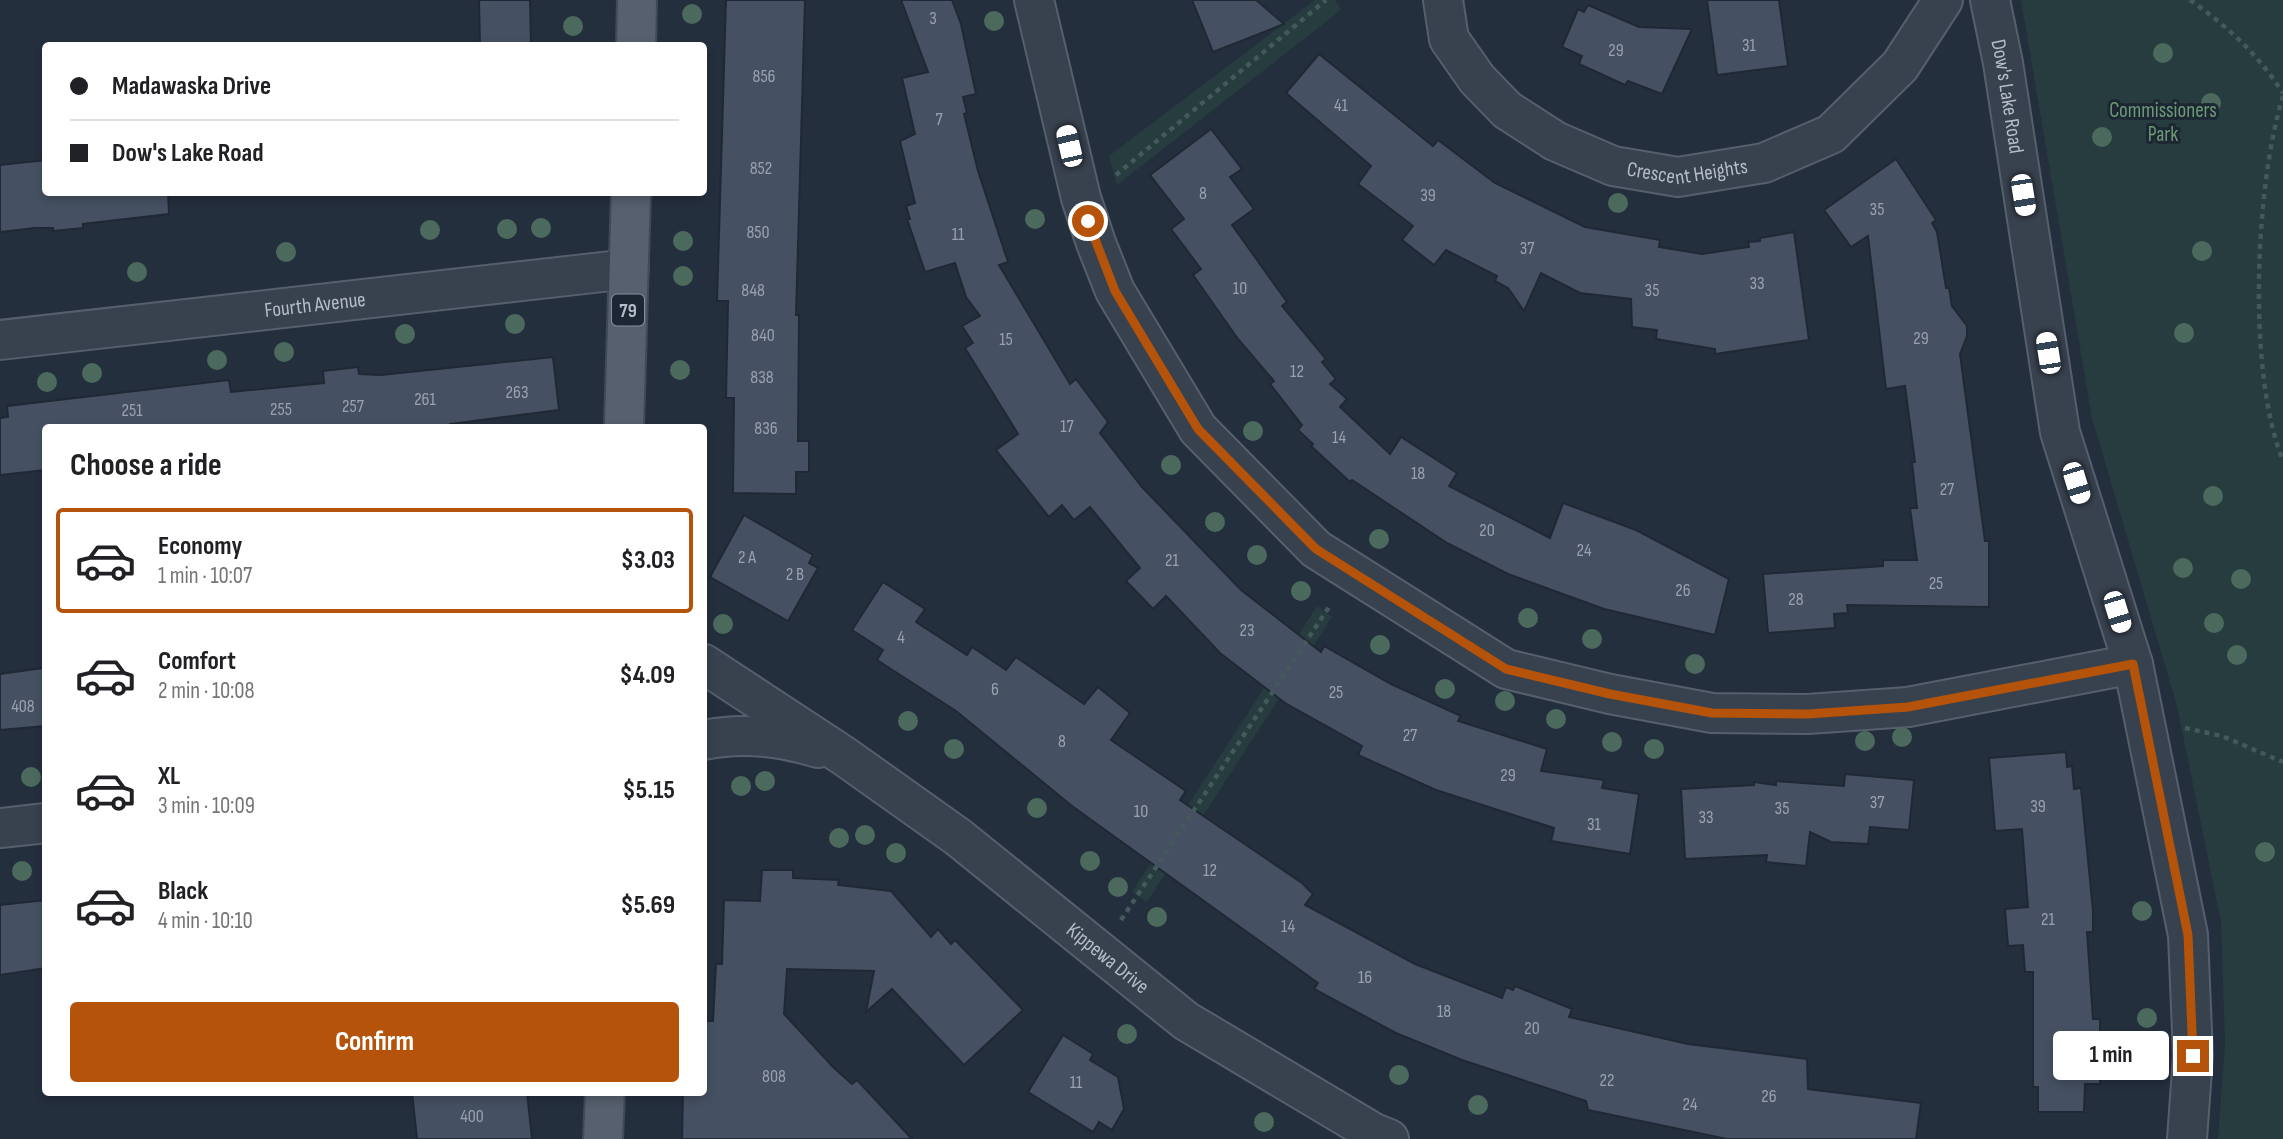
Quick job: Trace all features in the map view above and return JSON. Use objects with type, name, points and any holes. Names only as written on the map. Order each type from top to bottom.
[{"type":"main road","points":[[636,42],[637,0]]},
{"type":"main road","name":"79","points":[[625,424],[631,196]]},
{"type":"main road","points":[[603,1139],[605,1096]]},
{"type":"street","points":[[1034,0],[1081,198],[1115,291],[1198,429],[1316,549],[1506,669],[1610,694],[1712,713],[1808,714],[1908,707],[2133,664]]},
{"type":"street","name":"Crescent Heights","points":[[1443,0],[1450,39],[1477,79],[1507,110],[1555,141],[1613,166],[1678,177],[1764,163],[1831,134],[1900,66],[1943,0]]},
{"type":"street","name":"Dow's Lake Road","points":[[1990,0],[2003,63],[2060,432],[2133,664],[2188,935],[2193,1056],[2187,1139]]},
{"type":"street","name":"Fourth Avenue","points":[[0,340],[629,269]]},
{"type":"street","name":"Kippewa Drive","points":[[707,666],[844,755],[958,837],[1186,1021],[1374,1133],[1389,1139]]},
{"type":"street","name":"Kippewa Drive","points":[[707,740],[750,736],[792,740],[844,755]]},
{"type":"street","points":[[0,828],[42,823]]},
{"type":"path","points":[[1081,198],[1104,185],[1326,0]]},
{"type":"path","points":[[2190,0],[2233,31],[2263,62],[2283,95],[2273,129],[2261,248],[2258,319],[2265,388],[2283,461]]},
{"type":"path","points":[[1098,948],[1126,914],[1351,572]]},
{"type":"path","points":[[2144,720],[2222,736],[2283,762]]},
{"type":"green space","points":[[1315,0],[1335,0],[1341,10],[1117,185],[1109,156]]},
{"type":"green space","name":"Commissioners Park","points":[[2021,0],[2283,0],[2283,1139],[2218,1139],[2225,1043],[2221,922],[2177,706],[2092,418]]},
{"type":"green space","points":[[1317,606],[1332,617],[1147,902],[1132,892]]},
{"type":"building","points":[[479,0],[530,0],[531,42],[480,42]]},
{"type":"building","points":[[726,0],[805,0],[796,315],[799,315],[798,441],[809,441],[809,472],[796,472],[796,494],[733,493],[734,398],[726,398],[728,301],[717,301]]},
{"type":"building","points":[[901,0],[952,0],[961,24],[976,94],[963,97],[967,113],[964,114],[978,171],[1008,262],[999,265],[1070,384],[1076,379],[1108,422],[1100,433],[1142,487],[1241,590],[1321,652],[1324,646],[1391,684],[1461,716],[1458,721],[1547,749],[1541,771],[1604,780],[1602,788],[1639,794],[1630,854],[1551,841],[1554,828],[1436,790],[1358,755],[1362,746],[1285,703],[1220,653],[1166,596],[1153,609],[1126,581],[1140,568],[1090,507],[1074,520],[1062,505],[1049,517],[996,450],[1018,434],[965,348],[973,343],[962,326],[980,316],[966,297],[955,263],[925,272],[907,219],[910,219],[906,206],[915,203],[900,141],[915,134],[902,78],[928,72]]},
{"type":"building","points":[[1192,0],[1256,0],[1284,24],[1213,52]]},
{"type":"building","points":[[1707,0],[1779,0],[1788,66],[1717,75]]},
{"type":"building","points":[[1588,5],[1639,27],[1692,29],[1662,94],[1628,81],[1625,85],[1579,64],[1582,56],[1562,47],[1578,9],[1584,12]]},
{"type":"building","points":[[1319,54],[1433,146],[1438,140],[1495,183],[1585,227],[1660,240],[1659,247],[1702,254],[1749,247],[1748,242],[1760,241],[1760,238],[1794,232],[1809,340],[1715,354],[1715,349],[1656,339],[1657,330],[1632,327],[1631,299],[1580,293],[1541,273],[1524,311],[1508,288],[1495,281],[1497,276],[1446,250],[1434,265],[1402,240],[1413,226],[1358,184],[1371,166],[1286,93]]},
{"type":"building","points":[[1211,129],[1242,169],[1230,177],[1254,209],[1232,225],[1287,302],[1282,306],[1326,359],[1322,362],[1336,379],[1330,384],[1347,399],[1340,407],[1390,454],[1401,437],[1457,473],[1449,486],[1550,538],[1563,503],[1636,530],[1729,579],[1715,635],[1604,609],[1508,574],[1447,543],[1352,480],[1350,482],[1311,446],[1313,444],[1298,430],[1302,425],[1270,384],[1274,381],[1238,339],[1193,275],[1201,269],[1171,229],[1184,219],[1150,175]]},
{"type":"building","points":[[1896,159],[1936,220],[1932,223],[1937,232],[1946,288],[1949,288],[1952,306],[1967,326],[1967,336],[1960,354],[1985,541],[1989,541],[1989,607],[1847,605],[1848,613],[1834,614],[1835,628],[1768,633],[1763,574],[1883,566],[1883,560],[1917,560],[1910,508],[1917,508],[1912,462],[1915,462],[1905,386],[1886,389],[1868,236],[1851,247],[1824,210]]},
{"type":"building","points":[[42,160],[42,196],[168,196],[169,214],[83,224],[83,228],[53,231],[53,228],[35,228],[0,232],[0,165]]},
{"type":"building","points":[[553,357],[559,410],[450,424],[42,424],[42,470],[0,475],[0,418],[8,417],[7,406],[229,380],[231,392],[324,383],[323,371],[358,367],[359,374],[381,375]]},
{"type":"building","points":[[744,515],[813,555],[809,563],[818,568],[788,621],[710,577]]},
{"type":"building","points":[[883,582],[925,609],[916,622],[967,655],[972,647],[1006,670],[1016,657],[1084,704],[1098,687],[1130,713],[1111,740],[1186,791],[1180,800],[1302,883],[1313,894],[1305,905],[1415,964],[1502,998],[1506,987],[1513,990],[1515,986],[1572,1009],[1569,1017],[1688,1044],[1807,1059],[1808,1089],[1921,1103],[1916,1139],[1727,1139],[1588,1110],[1586,1101],[1462,1060],[1396,1033],[1314,989],[1318,983],[1072,806],[956,711],[877,660],[883,650],[852,630]]},
{"type":"building","points":[[42,668],[42,726],[0,730],[0,674]]},
{"type":"building","points":[[2066,752],[2067,767],[2072,766],[2074,789],[2081,788],[2093,911],[2093,932],[2087,932],[2093,1019],[2100,1019],[2100,1084],[2085,1084],[2084,1112],[2038,1112],[2038,1087],[2033,1087],[2033,972],[2025,972],[2023,945],[2008,946],[2005,909],[2028,907],[2022,829],[1995,831],[1989,758]]},
{"type":"building","points":[[1845,774],[1914,780],[1909,830],[1870,827],[1868,844],[1831,842],[1810,832],[1806,866],[1766,862],[1767,855],[1685,859],[1681,789],[1754,785],[1754,782],[1776,785],[1776,781],[1844,786]]},
{"type":"building","points":[[762,870],[793,870],[793,878],[839,880],[838,885],[891,891],[931,937],[938,929],[951,944],[955,940],[1023,1010],[964,1065],[892,989],[866,1012],[874,971],[787,969],[784,1014],[834,1068],[852,1084],[857,1080],[912,1139],[682,1139],[683,1096],[707,1096],[707,1021],[713,1021],[716,964],[722,964],[724,900],[760,901]]},
{"type":"building","points":[[42,900],[42,969],[0,975],[0,905]]},
{"type":"building","points":[[1063,1035],[1093,1054],[1090,1060],[1118,1077],[1124,1109],[1112,1130],[1099,1122],[1093,1132],[1028,1092]]},
{"type":"building","points":[[412,1096],[527,1096],[532,1139],[417,1139]]},
{"type":"route","points":[[1088,221],[1115,291],[1198,429],[1316,549],[1506,669],[1610,694],[1712,713],[1808,714],[1908,707],[2133,664],[2188,935],[2193,1056]]}]
